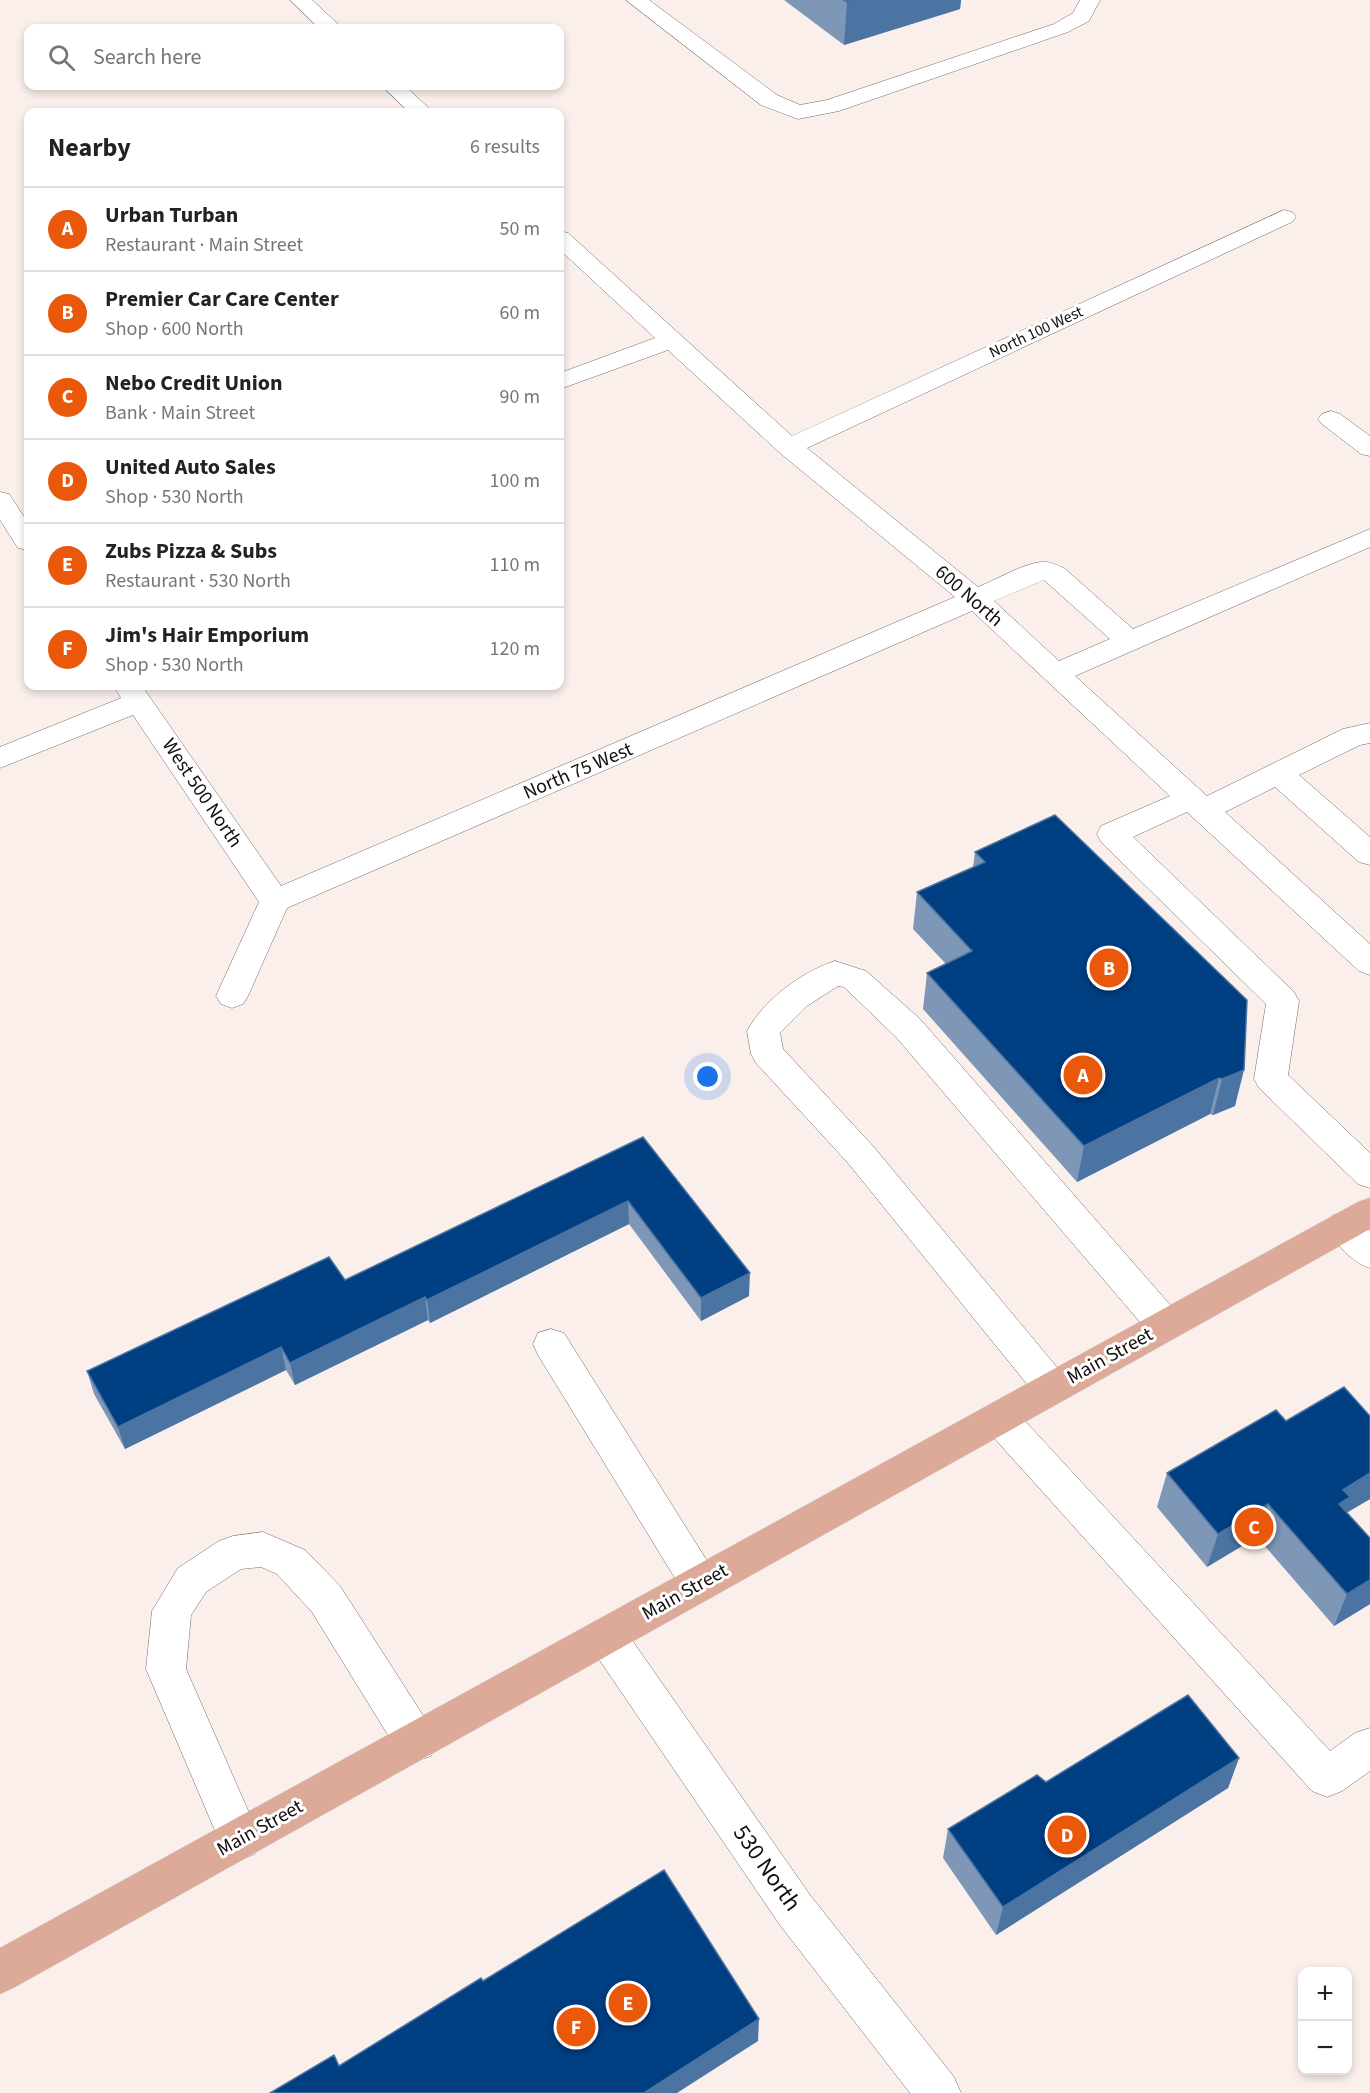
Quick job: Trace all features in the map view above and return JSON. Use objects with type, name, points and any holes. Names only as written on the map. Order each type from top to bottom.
[{"type":"main road","name":"Main Street","points":[[0,1972],[1357,1219]]},
{"type":"street","points":[[300,0],[327,24]]},
{"type":"street","points":[[636,0],[769,100],[798,112],[831,106],[1061,28],[1082,17],[1089,0]]},
{"type":"street","points":[[396,90],[409,108]]},
{"type":"street","name":"North 100 West","points":[[789,447],[1284,217]]},
{"type":"street","name":"600 North","points":[[564,242],[789,447],[976,600],[1368,958]]},
{"type":"street","points":[[564,380],[671,340]]},
{"type":"street","points":[[1331,419],[1370,448]]},
{"type":"street","points":[[0,500],[24,536]]},
{"type":"street","points":[[1056,673],[1370,537]]},
{"type":"street","name":"North 75 West","points":[[275,901],[1043,570],[1054,574],[1130,640]]},
{"type":"street","points":[[0,759],[134,694]]},
{"type":"street","name":"West 500 North","points":[[134,694],[275,901]]},
{"type":"street","points":[[1370,733],[1353,736],[1279,774],[1112,834],[1283,1001],[1271,1079],[1370,1174]]},
{"type":"street","points":[[1279,774],[1370,854]]},
{"type":"street","points":[[232,996],[275,901]]},
{"type":"street","points":[[1052,1388],[860,1154],[768,1054],[763,1031],[778,1013],[803,990],[835,973],[855,979],[908,1028],[1166,1325]]},
{"type":"street","points":[[1357,1219],[1370,1254]]},
{"type":"street","points":[[551,1344],[700,1584]]},
{"type":"street","points":[[999,1418],[1327,1777],[1370,1747]]},
{"type":"street","points":[[240,1840],[166,1669],[172,1611],[192,1580],[233,1553],[263,1549],[291,1562],[326,1599],[416,1742]]},
{"type":"street","name":"530 North","points":[[606,1636],[795,1910],[938,2093]]},
{"type":"building","points":[[1055,815],[1247,1000],[1244,1070],[1222,1079],[1219,1078],[1084,1146],[927,973],[972,951],[917,892],[985,862],[975,852]]},
{"type":"building","points":[[643,1137],[750,1273],[701,1298],[628,1201],[427,1300],[425,1297],[290,1363],[281,1347],[118,1427],[87,1371],[329,1257],[345,1280]]},
{"type":"building","points":[[1344,1387],[1370,1416],[1370,1473],[1343,1490],[1350,1497],[1339,1504],[1370,1538],[1370,1580],[1347,1594],[1268,1504],[1218,1534],[1167,1473],[1276,1410],[1286,1421]]},
{"type":"building","points":[[1188,1695],[1239,1758],[1003,1907],[948,1829],[1037,1775],[1046,1782]]},
{"type":"building","points":[[664,1870],[759,2019],[644,2093],[270,2093],[334,2055],[339,2066],[481,1978],[483,1981]]},
{"type":"place","name":"Premier Car Care Center","points":[[1109,968]]},
{"type":"place","name":"Urban Turban","points":[[1083,1075]]},
{"type":"place","name":"Nebo Credit Union","points":[[1254,1527]]},
{"type":"place","name":"United Auto Sales","points":[[1067,1835]]},
{"type":"place","name":"Zubs Pizza & Subs","points":[[628,2003]]},
{"type":"place","name":"Jim's Hair Emporium","points":[[576,2027]]}]
